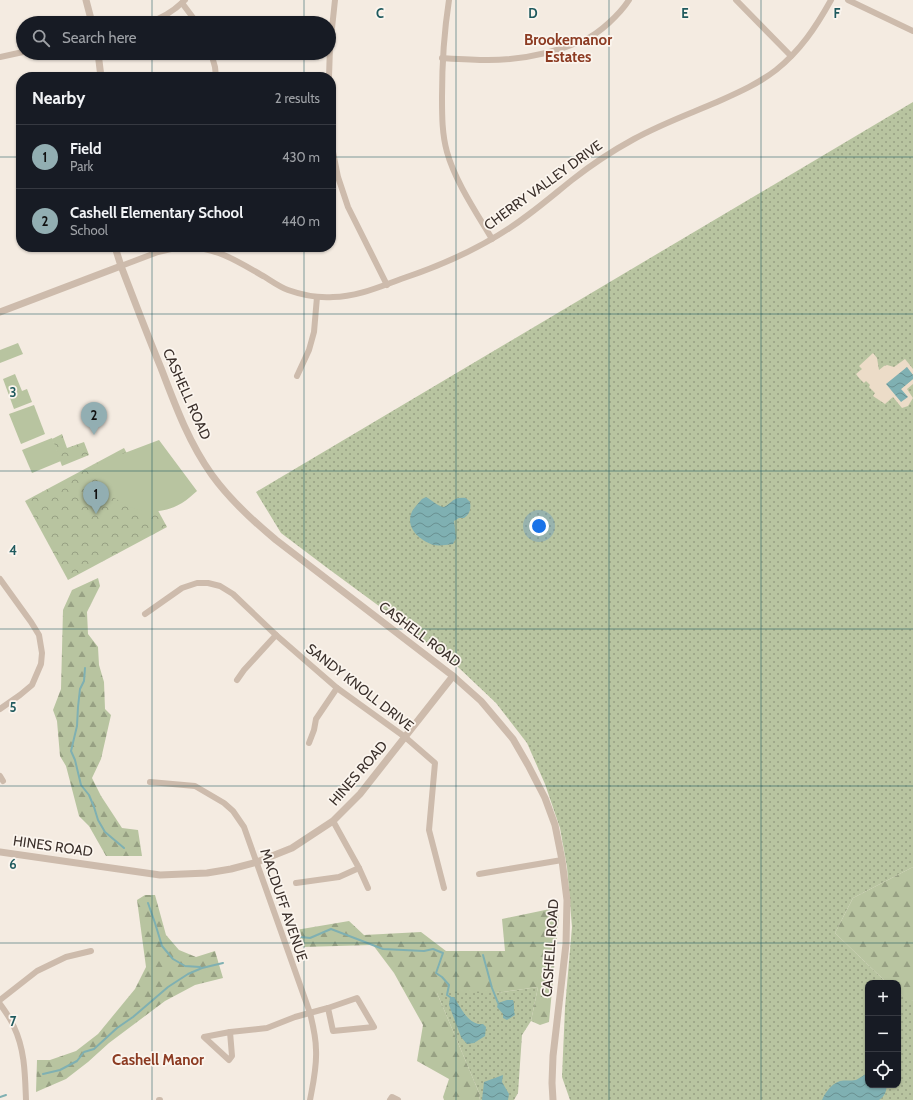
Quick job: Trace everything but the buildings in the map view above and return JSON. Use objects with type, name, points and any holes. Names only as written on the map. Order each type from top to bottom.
[{"type":"street","points":[[86,0],[90,16]]},
{"type":"street","points":[[333,16],[335,0]]},
{"type":"street","points":[[449,0],[442,58],[442,119],[447,152],[460,183],[492,239]]},
{"type":"street","points":[[442,58],[488,60],[508,59],[556,50],[585,40],[606,26],[626,6],[629,0]]},
{"type":"street","points":[[736,0],[791,56]]},
{"type":"street","name":"CHERRY VALLEY DRIVE","points":[[217,252],[231,258],[287,289],[317,297],[348,295],[387,285],[442,264],[492,239],[528,215],[614,150],[653,129],[746,89],[777,70],[810,35],[831,0]]},
{"type":"street","points":[[848,0],[913,31]]},
{"type":"street","points":[[163,16],[184,1],[193,16]]},
{"type":"street","points":[[0,57],[16,54]]},
{"type":"street","points":[[99,60],[100,72]]},
{"type":"street","points":[[213,60],[216,72]]},
{"type":"street","points":[[329,72],[330,60]]},
{"type":"street","points":[[336,167],[348,207],[387,285]]},
{"type":"street","name":"CASHELL ROAD","points":[[117,252],[177,410],[189,437],[212,475],[234,502],[252,520],[454,676],[481,701],[512,739],[528,765],[545,798],[554,825],[562,860],[567,900],[566,944],[553,1056],[553,1100]]},
{"type":"street","name":"CHERRY VALLEY DRIVE","points":[[0,312],[158,252]]},
{"type":"street","points":[[297,376],[309,350],[314,332],[317,297]]},
{"type":"street","points":[[0,709],[20,695],[32,684],[41,664],[42,653],[39,635],[1,582]]},
{"type":"street","name":"SANDY KNOLL DRIVE","points":[[145,614],[182,588],[208,583],[220,586],[232,594],[337,688],[405,737],[436,763],[429,830],[444,888]]},
{"type":"street","points":[[237,680],[244,670],[276,635]]},
{"type":"street","name":"HINES ROAD","points":[[0,852],[160,874],[207,873],[231,869],[257,862],[292,848],[333,821],[360,794],[454,676]]},
{"type":"street","points":[[309,743],[316,720],[337,688]]},
{"type":"street","name":"MACDUFF AVENUE","points":[[150,782],[195,786],[224,803],[233,811],[244,827],[310,1013],[316,1051],[315,1074],[310,1100]]},
{"type":"street","points":[[333,821],[359,868],[368,888]]},
{"type":"street","points":[[479,874],[562,860]]},
{"type":"street","points":[[296,882],[339,877],[359,868]]},
{"type":"street","points":[[0,1000],[37,971],[66,957],[91,951]]},
{"type":"street","points":[[230,1032],[232,1056],[229,1060],[204,1037],[230,1032],[267,1028],[295,1017],[357,998],[374,1027],[333,1032],[328,1008]]},
{"type":"street","points":[[0,1004],[15,1028],[23,1051],[26,1100]]},
{"type":"street","points":[[390,1100],[392,1097],[398,1100]]},
{"type":"green space","points":[[913,102],[913,867],[853,898],[835,933],[884,980],[865,980],[865,1088],[901,1088],[901,994],[910,1001],[913,1000],[913,1100],[570,1100],[562,1077],[565,1008],[572,927],[567,867],[560,828],[545,784],[527,743],[496,703],[458,667],[402,623],[281,533],[256,492]]},
{"type":"green space","points":[[18,343],[23,354],[0,363],[0,350]]},
{"type":"green space","points":[[15,374],[22,391],[27,389],[32,402],[14,409],[3,379]]},
{"type":"green space","points":[[34,405],[45,434],[21,444],[9,414]]},
{"type":"green space","points":[[62,434],[67,448],[84,442],[89,455],[62,466],[52,439]]},
{"type":"green space","points":[[52,438],[61,461],[32,473],[22,450]]},
{"type":"green space","points":[[159,440],[197,491],[188,499],[171,508],[160,511],[139,510],[119,501],[100,483],[93,465]]},
{"type":"green space","points":[[124,448],[167,527],[68,580],[25,501]]},
{"type":"green space","points":[[98,578],[100,586],[87,612],[88,634],[98,647],[99,665],[104,682],[105,709],[111,715],[101,759],[92,778],[101,796],[122,828],[138,830],[142,856],[106,856],[89,826],[79,816],[66,766],[60,756],[57,721],[53,710],[61,689],[63,610],[72,590]]},
{"type":"green space","points":[[913,867],[913,1000],[910,1002],[901,994],[901,980],[884,980],[835,933],[853,898]]},
{"type":"green space","points":[[145,895],[155,895],[166,935],[179,950],[196,957],[215,951],[223,978],[195,985],[165,1001],[109,1043],[66,1079],[36,1092],[37,1060],[50,1060],[76,1051],[98,1034],[135,989],[146,967],[137,900]]},
{"type":"green space","points":[[550,909],[559,916],[549,1022],[540,1025],[531,1021],[538,987],[496,993],[437,993],[480,1095],[479,1100],[444,1100],[443,1097],[449,1079],[417,1061],[423,1025],[394,973],[373,945],[302,947],[290,931],[349,921],[364,935],[421,932],[446,951],[505,951],[502,919]]},
{"type":"green space","points":[[538,987],[531,1021],[522,1035],[518,1093],[514,1100],[479,1100],[480,1095],[437,993],[496,993]]},
{"type":"shaded area","points":[[873,353],[877,358],[879,370],[887,365],[894,367],[905,359],[913,369],[913,375],[906,367],[901,389],[913,379],[913,384],[907,389],[913,398],[908,406],[902,408],[893,397],[885,404],[873,396],[875,393],[869,387],[870,385],[866,381],[864,383],[856,374],[862,369],[859,366]]},
{"type":"water","points":[[907,367],[913,375],[913,379],[901,389],[908,397],[901,402],[886,384]]},
{"type":"water","points":[[426,497],[444,507],[458,498],[466,498],[470,502],[468,515],[454,521],[456,538],[453,544],[434,545],[424,541],[413,529],[410,519],[411,514],[414,508],[422,499]]},
{"type":"water","points":[[450,997],[454,997],[470,1019],[478,1024],[483,1024],[486,1027],[485,1036],[474,1043],[467,1044],[461,1037],[449,1005]]},
{"type":"water","points":[[513,1000],[515,1015],[507,1020],[503,1018],[503,1014],[497,1007],[498,1003]]},
{"type":"water","points":[[865,1074],[865,1088],[886,1088],[885,1094],[879,1100],[822,1100],[829,1089],[837,1082],[856,1080]]},
{"type":"water","points":[[503,1075],[502,1082],[509,1094],[508,1100],[482,1100],[484,1082]]},
{"type":"waterway","points":[[85,668],[84,681],[80,689],[77,726],[71,751],[75,760],[81,785],[89,795],[98,820],[105,832],[124,848]]},
{"type":"waterway","points":[[148,903],[162,946],[173,959],[185,966],[200,967]]},
{"type":"waterway","points":[[301,937],[310,938],[331,929],[383,949],[424,951],[433,949],[443,953],[436,973],[449,985],[447,995],[450,997]]},
{"type":"waterway","points":[[483,955],[492,988],[498,1003]]},
{"type":"waterway","points":[[43,1074],[60,1070],[77,1061],[84,1052],[94,1049],[117,1028],[133,1017],[168,987],[188,974],[202,968],[223,963]]},
{"type":"waterway","points":[[0,1097],[6,1095]]},
{"type":"place","name":"Cashell Elementary School","points":[[94,435]]},
{"type":"place","name":"Field","points":[[96,514]]},
{"type":"district","name":"Brookemanor Estates","points":[[568,48]]},
{"type":"district","name":"Cashell Manor","points":[[158,1060]]}]
